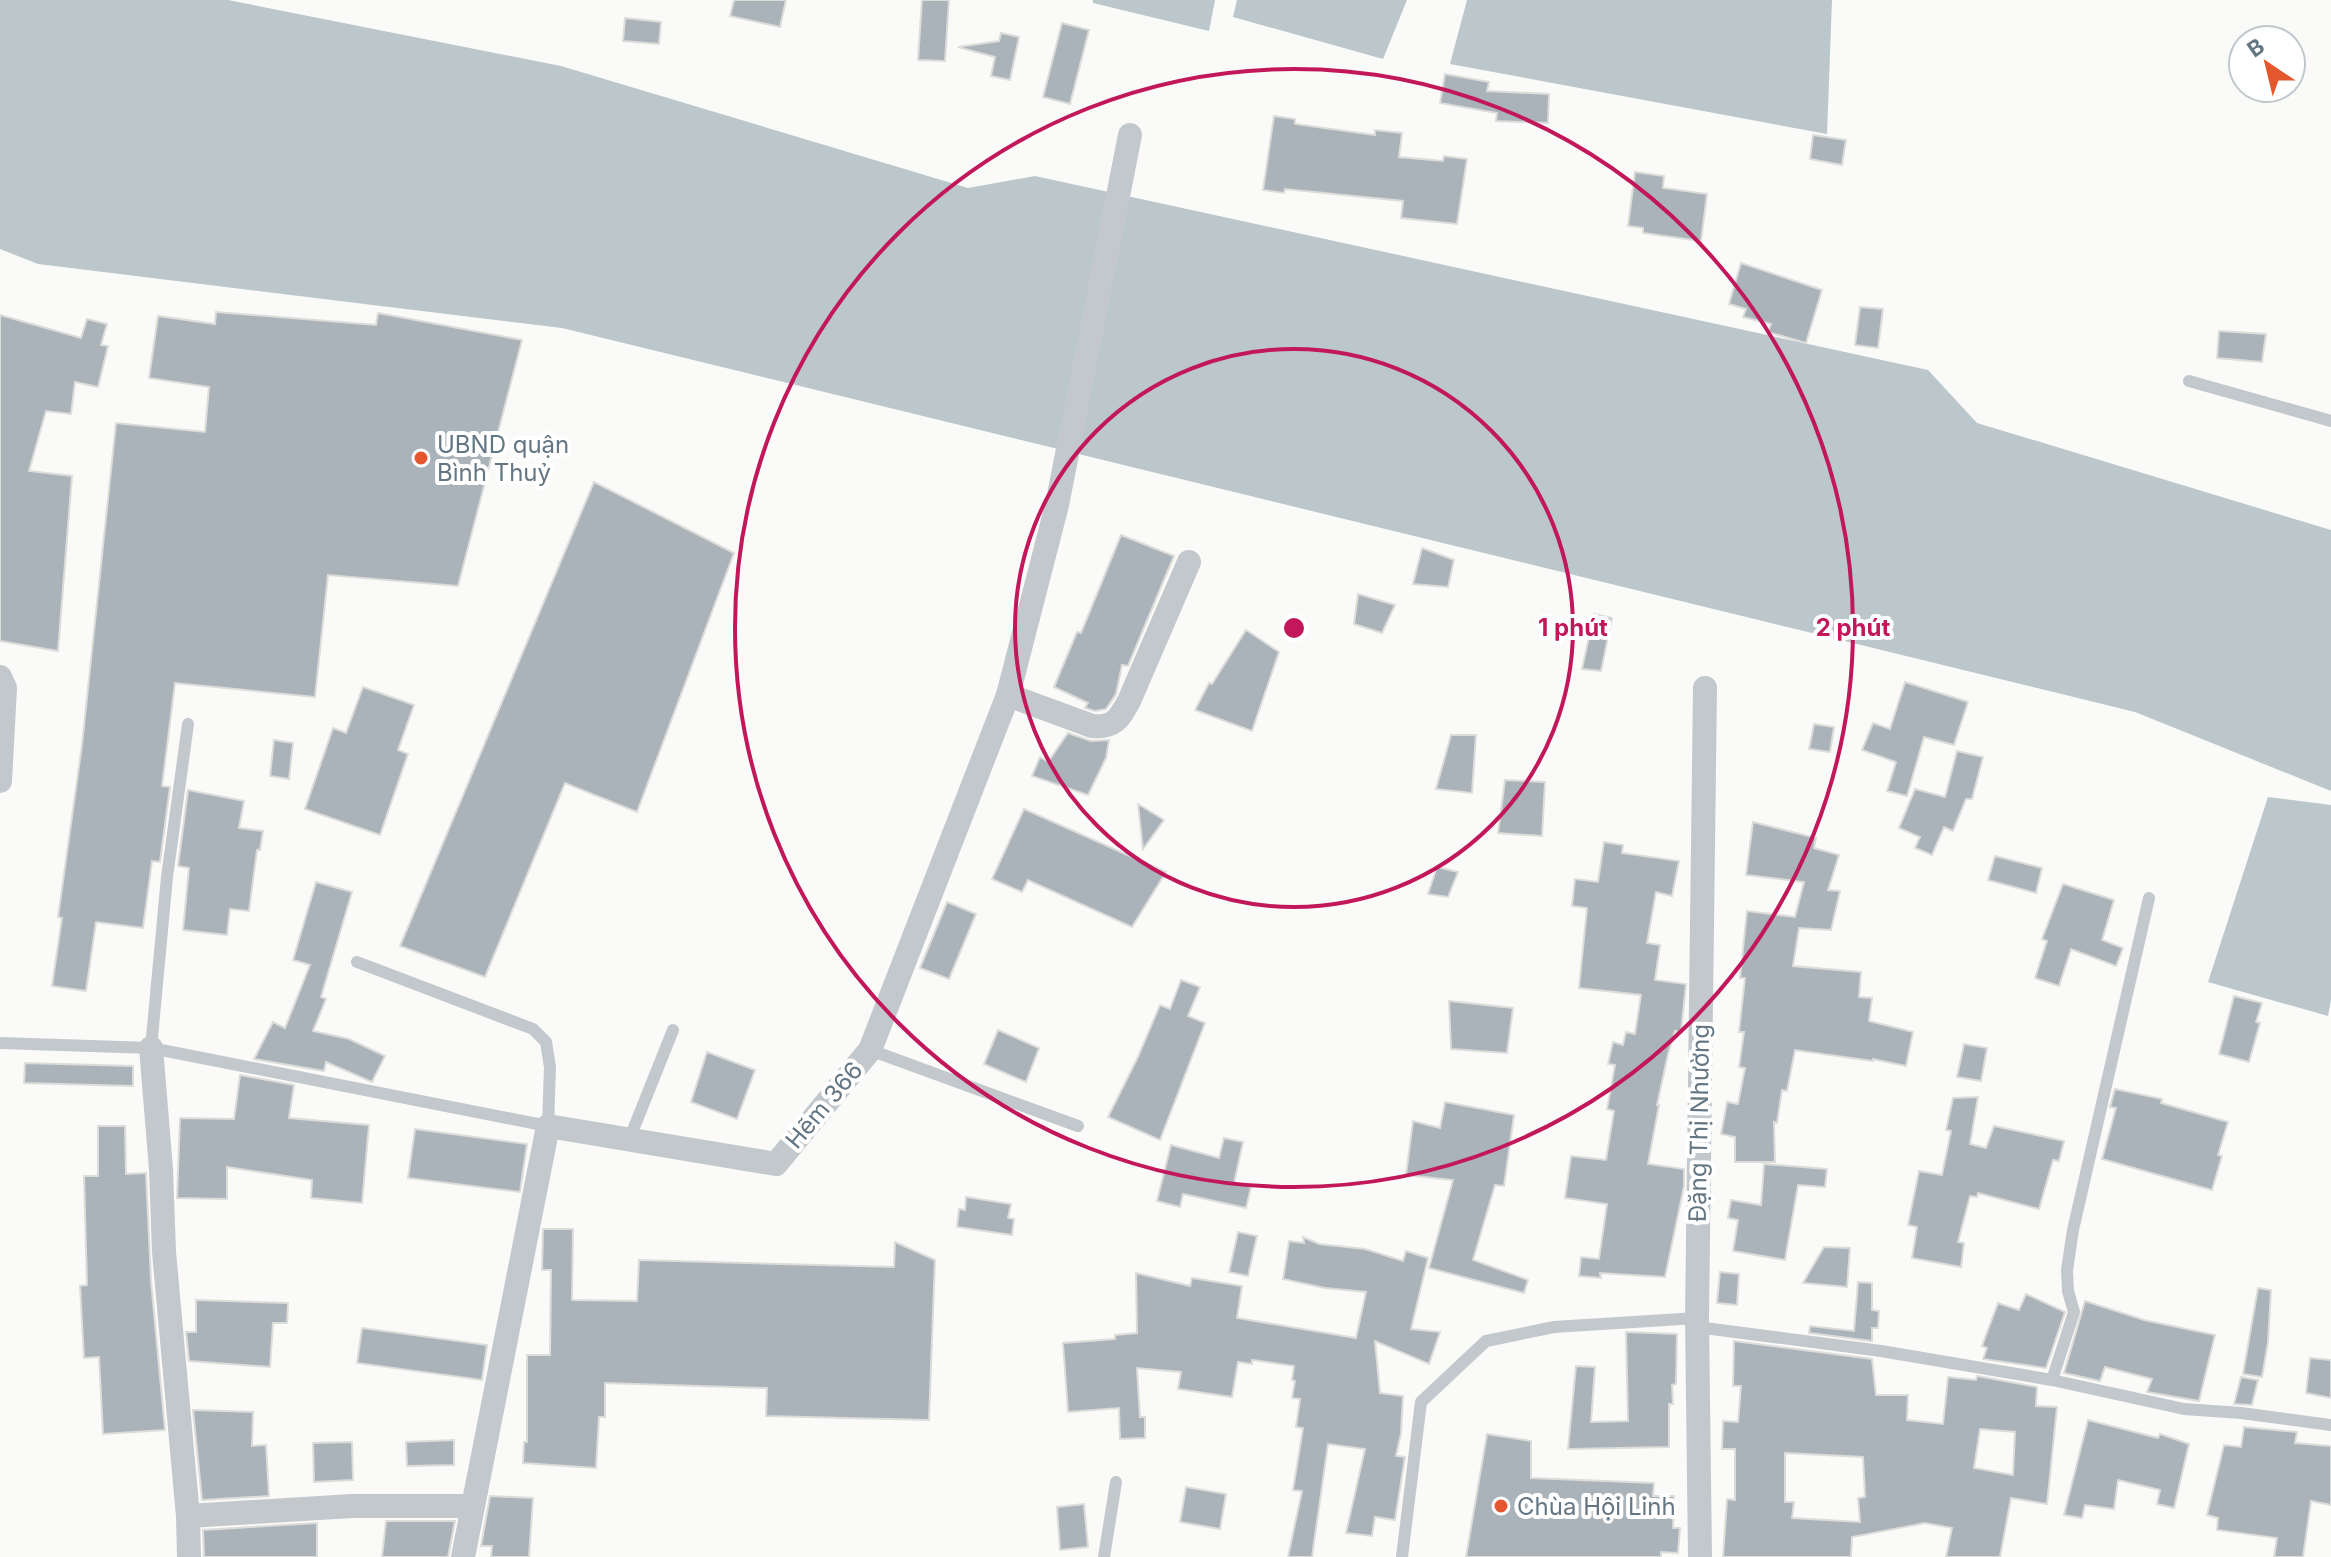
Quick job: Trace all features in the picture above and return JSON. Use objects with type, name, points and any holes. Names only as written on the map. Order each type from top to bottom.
[{"type":"street","name":"Hẽm 366","points":[[548,1126],[776,1164],[870,1050],[1008,695],[1057,505],[1130,135]]},
{"type":"street","points":[[1008,695],[1092,726],[1104,727],[1118,720],[1189,562]]},
{"type":"street","points":[[0,677],[5,688],[0,781]]},
{"type":"street","name":"Đặng Thị Nhường","points":[[1700,1557],[1697,1323],[1705,688]]},
{"type":"street","points":[[151,1048],[189,1557]]},
{"type":"street","points":[[463,1557],[548,1126]]},
{"type":"street","points":[[188,1516],[352,1506],[473,1506]]},
{"type":"lane","points":[[2189,381],[2331,421]]},
{"type":"lane","points":[[151,1048],[167,877],[188,724]]},
{"type":"lane","points":[[2052,1380],[2074,1312],[2068,1291],[2067,1270],[2073,1230],[2149,898]]},
{"type":"lane","points":[[0,1043],[151,1048],[548,1126],[550,1067],[546,1042],[533,1029],[357,962]]},
{"type":"lane","points":[[629,1140],[673,1030]]},
{"type":"lane","points":[[870,1050],[1078,1126]]},
{"type":"lane","points":[[1402,1557],[1421,1402],[1486,1341],[1554,1327],[1697,1323],[2052,1380],[2184,1409],[2331,1425]]},
{"type":"lane","points":[[1104,1557],[1116,1482]]},
{"type":"shaded area","points":[[0,0],[228,0],[561,66],[968,188],[1035,176],[1928,370],[1977,423],[2331,530],[2331,791],[2135,712],[562,328],[38,264],[0,249]]},
{"type":"shaded area","points":[[1093,0],[1215,0],[1209,31],[1093,3]]},
{"type":"shaded area","points":[[1237,0],[1407,0],[1383,59],[1233,17]]},
{"type":"shaded area","points":[[1467,0],[1832,0],[1827,134],[1450,64]]},
{"type":"shaded area","points":[[2268,797],[2331,805],[2331,1000],[2328,1016],[2208,982]]},
{"type":"building","points":[[734,0],[786,0],[780,27],[730,16]]},
{"type":"building","points":[[922,0],[949,0],[945,61],[918,60]]},
{"type":"building","points":[[625,18],[661,22],[659,44],[623,41]]},
{"type":"building","points":[[1062,23],[1089,30],[1070,104],[1043,97]]},
{"type":"building","points":[[1001,33],[1019,37],[1010,80],[991,76],[995,57],[958,47],[999,41]]},
{"type":"building","points":[[1445,74],[1489,82],[1487,91],[1549,94],[1548,123],[1496,121],[1497,113],[1440,103]]},
{"type":"building","points":[[1274,116],[1295,119],[1295,124],[1375,135],[1375,130],[1402,133],[1399,157],[1443,161],[1444,156],[1467,159],[1457,224],[1401,218],[1403,201],[1285,189],[1284,193],[1263,190]]},
{"type":"building","points":[[1813,135],[1846,140],[1842,165],[1810,159]]},
{"type":"building","points":[[1635,172],[1664,176],[1663,188],[1707,194],[1701,241],[1643,233],[1643,228],[1628,226]]},
{"type":"building","points":[[1741,263],[1822,290],[1806,343],[1768,332],[1771,324],[1743,317],[1746,309],[1729,304]]},
{"type":"building","points":[[1860,307],[1883,309],[1878,348],[1855,345]]},
{"type":"building","points":[[216,312],[376,325],[378,313],[522,340],[458,586],[328,575],[315,697],[175,683],[162,786],[170,787],[160,862],[152,861],[143,928],[96,922],[86,991],[52,986],[62,918],[58,917],[82,745],[116,423],[205,432],[209,387],[149,378],[158,316],[215,324]]},
{"type":"building","points":[[0,315],[81,338],[87,319],[107,324],[101,345],[108,346],[98,387],[75,382],[71,414],[46,411],[29,471],[72,476],[58,651],[0,641]]},
{"type":"building","points":[[2219,331],[2266,334],[2262,362],[2217,358]]},
{"type":"building","points":[[594,482],[734,553],[637,812],[565,783],[485,977],[400,946]]},
{"type":"building","points":[[1121,535],[1174,556],[1128,666],[1122,665],[1116,694],[1106,709],[1095,711],[1085,708],[1088,703],[1054,687],[1077,632],[1081,633]]},
{"type":"building","points":[[1422,548],[1454,560],[1448,587],[1413,584]]},
{"type":"building","points":[[1358,594],[1395,605],[1382,633],[1354,624]]},
{"type":"building","points":[[1594,614],[1612,618],[1601,671],[1582,669]]},
{"type":"building","points":[[1246,630],[1279,652],[1252,731],[1195,710],[1209,683],[1212,684]]},
{"type":"building","points":[[1905,682],[1968,702],[1954,745],[1924,737],[1907,796],[1887,791],[1896,762],[1862,750],[1873,723],[1890,729]]},
{"type":"building","points":[[363,687],[414,705],[398,750],[408,754],[380,835],[305,809],[333,728],[346,733]]},
{"type":"building","points":[[1814,724],[1834,727],[1830,752],[1809,749]]},
{"type":"building","points":[[1068,733],[1091,741],[1109,740],[1106,758],[1088,795],[1032,776],[1040,757],[1048,762]]},
{"type":"building","points":[[1451,735],[1476,735],[1472,793],[1436,789]]},
{"type":"building","points":[[274,740],[293,743],[289,779],[270,776]]},
{"type":"building","points":[[1957,751],[1983,757],[1972,799],[1966,799],[1953,831],[1944,827],[1932,855],[1915,848],[1920,837],[1899,828],[1915,789],[1945,797]]},
{"type":"building","points":[[1505,780],[1545,782],[1542,836],[1498,833]]},
{"type":"building","points":[[188,790],[244,801],[239,828],[263,831],[260,850],[257,850],[249,911],[230,909],[227,935],[183,930],[189,868],[178,866]]},
{"type":"building","points":[[1138,804],[1164,820],[1143,849]]},
{"type":"building","points":[[1024,809],[1166,872],[1132,927],[1028,880],[1022,892],[992,879]]},
{"type":"building","points":[[1753,822],[1816,838],[1814,848],[1839,855],[1828,890],[1840,891],[1831,930],[1799,928],[1793,966],[1861,972],[1859,997],[1872,998],[1869,1021],[1913,1032],[1906,1066],[1795,1050],[1787,1091],[1782,1090],[1777,1123],[1774,1122],[1775,1162],[1735,1162],[1735,1137],[1721,1134],[1727,1102],[1738,1104],[1745,1068],[1739,1067],[1744,1032],[1739,1032],[1745,978],[1740,978],[1747,911],[1795,917],[1804,882],[1746,875]]},
{"type":"building","points":[[1604,842],[1623,845],[1622,853],[1679,861],[1672,896],[1656,892],[1647,943],[1660,945],[1655,980],[1686,984],[1681,1032],[1675,1031],[1668,1054],[1648,1164],[1684,1169],[1684,1186],[1665,1277],[1600,1273],[1601,1278],[1579,1276],[1581,1257],[1599,1259],[1607,1204],[1565,1198],[1571,1156],[1606,1160],[1614,1111],[1607,1109],[1615,1065],[1608,1064],[1613,1042],[1623,1045],[1626,1032],[1635,1034],[1641,995],[1579,988],[1587,908],[1572,906],[1575,879],[1598,882]]},
{"type":"building","points":[[1995,856],[2042,868],[2036,893],[1988,880]]},
{"type":"building","points":[[1437,867],[1458,872],[1448,897],[1428,894]]},
{"type":"building","points":[[316,882],[352,892],[321,997],[326,999],[313,1031],[349,1039],[385,1056],[372,1082],[326,1062],[324,1071],[254,1059],[273,1022],[285,1028],[310,965],[293,960]]},
{"type":"building","points":[[2063,884],[2114,900],[2102,940],[2123,948],[2116,966],[2071,949],[2059,986],[2035,978],[2047,941],[2042,939]]},
{"type":"building","points":[[947,902],[976,914],[949,979],[920,968]]},
{"type":"building","points":[[1181,980],[1200,987],[1188,1016],[1205,1023],[1160,1140],[1108,1117],[1160,1005],[1170,1009]]},
{"type":"building","points":[[2234,996],[2262,1003],[2249,1062],[2219,1054]]},
{"type":"building","points":[[1449,1001],[1513,1008],[1507,1053],[1451,1049]]},
{"type":"building","points":[[998,1030],[1039,1048],[1026,1082],[984,1064]]},
{"type":"building","points":[[1964,1044],[1987,1048],[1981,1081],[1957,1077]]},
{"type":"building","points":[[707,1052],[755,1070],[737,1119],[691,1102]]},
{"type":"building","points":[[25,1063],[133,1066],[133,1086],[24,1083]]},
{"type":"building","points":[[240,1075],[294,1085],[289,1118],[369,1125],[362,1203],[311,1198],[312,1180],[227,1167],[227,1199],[177,1198],[180,1118],[234,1119]]},
{"type":"building","points":[[2115,1089],[2162,1099],[2161,1103],[2228,1122],[2212,1190],[2102,1159],[2116,1108],[2110,1107]]},
{"type":"building","points":[[1978,1097],[1970,1144],[1986,1148],[1994,1126],[2064,1141],[2059,1161],[2053,1160],[2039,1209],[1978,1193],[1977,1197],[1970,1196],[1958,1242],[1964,1243],[1961,1267],[1912,1258],[1917,1227],[1908,1225],[1919,1171],[1942,1175],[1951,1131],[1946,1130],[1953,1098]]},
{"type":"building","points":[[1445,1102],[1514,1115],[1504,1186],[1495,1185],[1473,1260],[1528,1280],[1524,1293],[1429,1268],[1453,1180],[1406,1175],[1413,1121],[1440,1128]]},
{"type":"building","points":[[98,1126],[125,1126],[126,1174],[146,1173],[151,1281],[165,1430],[103,1434],[99,1357],[84,1358],[80,1286],[87,1285],[84,1176],[98,1176]]},
{"type":"building","points":[[415,1129],[527,1144],[520,1192],[408,1178]]},
{"type":"building","points":[[1224,1138],[1243,1142],[1234,1183],[1251,1187],[1246,1208],[1183,1194],[1180,1207],[1157,1201],[1171,1145],[1219,1158]]},
{"type":"building","points":[[1764,1164],[1827,1169],[1825,1187],[1798,1185],[1785,1260],[1733,1251],[1738,1220],[1728,1218],[1731,1200],[1761,1205]]},
{"type":"building","points":[[966,1197],[1011,1204],[1008,1218],[1014,1219],[1012,1235],[957,1227],[959,1209],[965,1210]]},
{"type":"building","points":[[543,1229],[573,1229],[572,1300],[637,1301],[639,1260],[894,1267],[895,1242],[935,1260],[929,1420],[766,1416],[767,1388],[605,1383],[605,1417],[599,1417],[596,1468],[523,1463],[524,1442],[527,1442],[527,1355],[550,1355],[551,1270],[542,1270]]},
{"type":"building","points":[[1238,1232],[1257,1236],[1248,1276],[1229,1272]]},
{"type":"building","points":[[1303,1237],[1319,1244],[1365,1249],[1403,1261],[1406,1251],[1428,1258],[1411,1329],[1440,1332],[1429,1364],[1375,1341],[1380,1393],[1403,1396],[1396,1456],[1405,1457],[1395,1520],[1375,1517],[1372,1536],[1346,1533],[1365,1449],[1328,1444],[1312,1557],[1288,1557],[1302,1491],[1293,1490],[1303,1428],[1296,1427],[1300,1399],[1292,1398],[1294,1366],[1252,1360],[1252,1364],[1238,1362],[1232,1397],[1178,1389],[1181,1372],[1137,1368],[1140,1417],[1145,1417],[1145,1438],[1120,1439],[1119,1408],[1068,1412],[1063,1343],[1115,1339],[1115,1335],[1137,1333],[1136,1273],[1190,1286],[1192,1278],[1242,1286],[1237,1318],[1356,1338],[1366,1292],[1283,1279],[1289,1241],[1304,1243]]},
{"type":"building","points":[[1824,1247],[1850,1248],[1847,1287],[1803,1283]]},
{"type":"building","points":[[1720,1272],[1739,1274],[1737,1305],[1717,1303]]},
{"type":"building","points":[[1858,1282],[1872,1283],[1872,1310],[1879,1311],[1878,1328],[1872,1328],[1872,1341],[1809,1333],[1810,1326],[1854,1331]]},
{"type":"building","points":[[2258,1288],[2271,1290],[2262,1377],[2243,1374]]},
{"type":"building","points":[[2026,1294],[2065,1312],[2046,1368],[1983,1359],[1987,1348],[1982,1346],[1998,1303],[2019,1310]]},
{"type":"building","points":[[196,1300],[288,1303],[287,1323],[273,1323],[270,1367],[189,1361],[186,1332],[196,1332]]},
{"type":"building","points":[[2085,1301],[2144,1320],[2215,1335],[2199,1401],[2147,1392],[2152,1379],[2105,1367],[2100,1381],[2064,1373]]},
{"type":"building","points":[[362,1328],[487,1345],[482,1380],[357,1363]]},
{"type":"building","points":[[1626,1332],[1677,1334],[1676,1384],[1672,1385],[1673,1404],[1669,1404],[1669,1447],[1568,1449],[1576,1366],[1595,1367],[1591,1422],[1628,1421]]},
{"type":"building","points":[[1734,1341],[1872,1359],[1876,1395],[1908,1395],[1907,1420],[1943,1424],[1948,1377],[1976,1380],[1977,1376],[2037,1387],[2036,1406],[2057,1407],[2047,1504],[2011,1498],[2000,1557],[1946,1557],[1952,1528],[1925,1523],[1852,1537],[1851,1557],[1723,1557],[1727,1499],[1735,1500],[1735,1449],[1722,1449],[1723,1421],[1738,1422],[1741,1386],[1733,1386]],"holes":[[[1980,1429],[2015,1432],[2013,1475],[1974,1468]],[[1785,1453],[1863,1457],[1865,1497],[1858,1498],[1860,1522],[1792,1518],[1794,1502],[1785,1502]]]},
{"type":"building","points":[[2310,1358],[2331,1360],[2331,1398],[2306,1393]]},
{"type":"building","points":[[2241,1377],[2258,1380],[2252,1405],[2234,1404]]},
{"type":"building","points":[[193,1410],[253,1412],[252,1446],[266,1445],[269,1496],[202,1500]]},
{"type":"building","points":[[2088,1420],[2158,1438],[2160,1434],[2189,1444],[2174,1508],[2157,1504],[2160,1490],[2118,1480],[2114,1509],[2085,1505],[2082,1518],[2064,1515]]},
{"type":"building","points":[[2244,1427],[2297,1432],[2295,1443],[2331,1446],[2331,1505],[2311,1501],[2303,1557],[2274,1557],[2277,1538],[2217,1530],[2218,1518],[2207,1515],[2224,1445],[2241,1447]]},
{"type":"building","points":[[1487,1434],[1531,1441],[1531,1478],[1654,1483],[1653,1496],[1674,1496],[1673,1528],[1680,1528],[1678,1553],[1661,1552],[1661,1557],[1466,1557]]},
{"type":"building","points":[[454,1440],[454,1465],[407,1466],[406,1442]]},
{"type":"building","points":[[352,1442],[353,1480],[314,1482],[313,1443]]},
{"type":"building","points":[[1186,1487],[1226,1494],[1220,1529],[1180,1522]]},
{"type":"building","points":[[490,1496],[533,1498],[529,1557],[491,1557],[492,1546],[481,1546]]},
{"type":"building","points":[[1084,1504],[1088,1547],[1060,1550],[1057,1507]]},
{"type":"building","points":[[386,1521],[455,1521],[448,1557],[382,1557]]},
{"type":"building","points":[[317,1523],[317,1557],[204,1557],[203,1530]]},
{"type":"place","name":"UBND quận Bình Thuỷ","points":[[421,458]]},
{"type":"place","name":"Chùa Hội Linh","points":[[1501,1506]]}]
